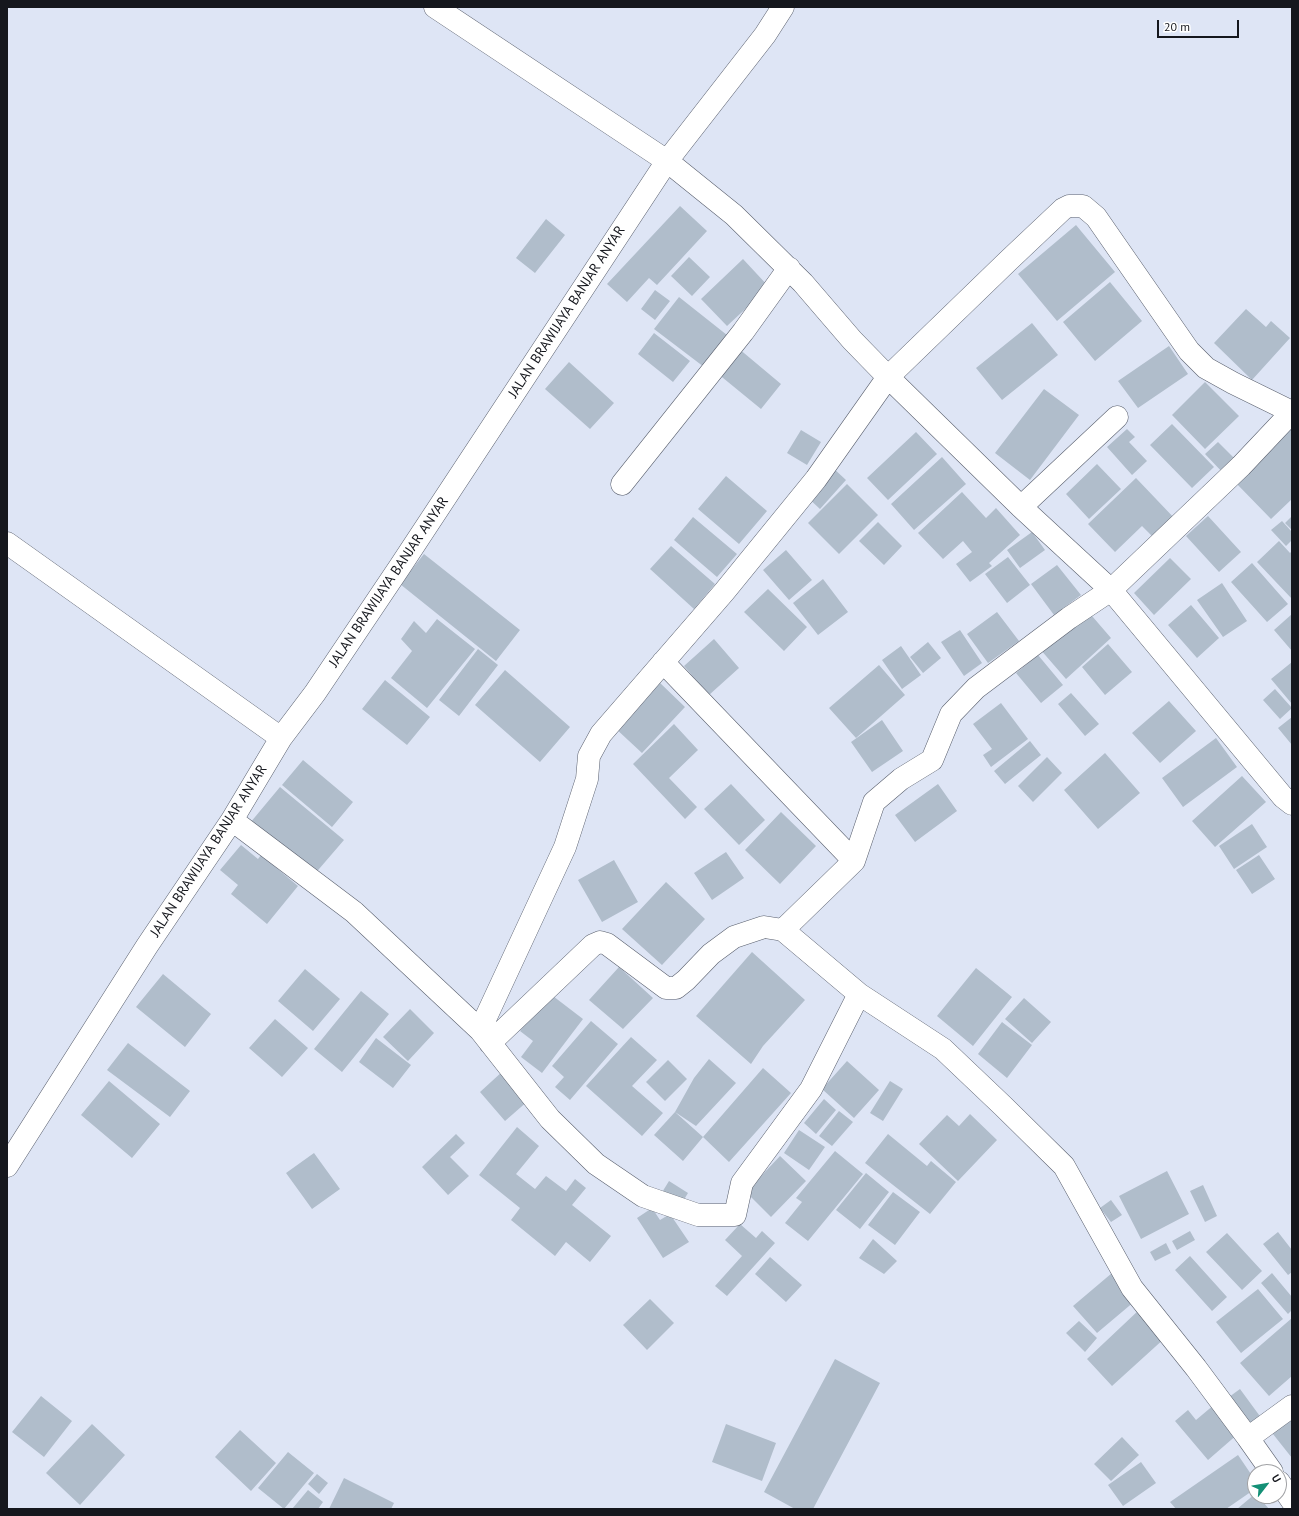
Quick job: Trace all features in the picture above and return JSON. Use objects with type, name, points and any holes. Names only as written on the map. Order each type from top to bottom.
[{"type":"street","points":[[435,7],[667,161],[734,215],[789,268],[852,340],[888,377],[1021,507],[1111,590],[1283,797],[1292,804]]},
{"type":"street","name":"JALAN BRAWIJAYA BANJAR ANYAR","points":[[7,1166],[147,946],[232,820],[281,738],[315,692],[401,565],[667,161],[766,35],[783,7]]},
{"type":"street","points":[[485,1037],[565,847],[587,779],[590,756],[601,734],[724,592],[816,479],[888,377],[1063,209],[1069,206],[1082,206],[1096,217],[1189,350],[1206,368],[1232,383],[1292,412],[1241,466],[1111,590],[1069,618],[976,688],[951,714],[932,760],[901,779],[874,802],[854,860],[783,930]]},
{"type":"street","points":[[622,484],[743,332],[789,268]]},
{"type":"street","points":[[1021,507],[1117,417]]},
{"type":"street","points":[[7,543],[281,738]]},
{"type":"street","points":[[663,662],[854,860]]},
{"type":"street","points":[[232,820],[354,912],[485,1037],[550,1119],[596,1164],[626,1186],[643,1196],[698,1215],[735,1215],[742,1183],[811,1089],[859,994]]},
{"type":"street","points":[[485,1037],[593,945],[600,942],[607,944],[666,988],[676,988],[686,980],[711,954],[734,937],[764,927],[783,930],[859,994],[943,1049],[1064,1166],[1132,1288],[1196,1368],[1266,1464]]},
{"type":"street","points":[[1248,1438],[1292,1406]]},
{"type":"building","points":[[680,206],[707,231],[657,285],[649,278],[627,302],[607,284]]},
{"type":"building","points":[[546,219],[565,235],[535,273],[516,258]]},
{"type":"building","points":[[1076,225],[1115,272],[1057,321],[1018,274]]},
{"type":"building","points":[[689,257],[710,277],[692,296],[671,276]]},
{"type":"building","points":[[743,259],[769,287],[727,326],[701,299]]},
{"type":"building","points":[[1110,282],[1142,321],[1095,361],[1063,322]]},
{"type":"building","points":[[655,290],[670,301],[655,320],[641,309]]},
{"type":"building","points":[[679,297],[732,339],[708,370],[654,329]]},
{"type":"building","points":[[1246,309],[1266,327],[1271,321],[1290,338],[1252,380],[1214,343]]},
{"type":"building","points":[[1032,323],[1058,355],[1002,400],[976,368]]},
{"type":"building","points":[[654,333],[690,361],[673,382],[638,354]]},
{"type":"building","points":[[1169,346],[1188,374],[1138,408],[1118,381]]},
{"type":"building","points":[[738,348],[781,384],[761,409],[717,373]]},
{"type":"building","points":[[569,362],[614,403],[590,429],[545,389]]},
{"type":"building","points":[[1205,382],[1239,416],[1205,449],[1172,415]]},
{"type":"building","points":[[1044,389],[1079,415],[1030,480],[995,453]]},
{"type":"building","points":[[1172,424],[1214,467],[1192,488],[1150,445]]},
{"type":"building","points":[[1292,428],[1292,499],[1271,519],[1235,482]]},
{"type":"building","points":[[1127,429],[1135,437],[1129,442],[1147,461],[1132,475],[1107,447]]},
{"type":"building","points":[[801,430],[821,442],[807,465],[787,453]]},
{"type":"building","points":[[916,432],[937,454],[888,500],[867,478]]},
{"type":"building","points":[[1218,442],[1238,462],[1225,475],[1205,454]]},
{"type":"building","points":[[942,457],[966,484],[914,530],[891,504]]},
{"type":"building","points":[[1097,464],[1121,489],[1089,519],[1066,494]]},
{"type":"building","points":[[832,467],[846,480],[820,509],[806,496]]},
{"type":"building","points":[[726,476],[767,511],[739,544],[698,509]]},
{"type":"building","points":[[1136,478],[1177,521],[1157,541],[1142,526],[1115,552],[1088,524]]},
{"type":"building","points":[[847,484],[878,515],[839,554],[808,523]]},
{"type":"building","points":[[962,492],[986,518],[996,508],[1020,535],[989,563],[992,566],[970,582],[956,564],[972,552],[963,541],[943,559],[918,533]]},
{"type":"building","points":[[1208,516],[1241,552],[1219,572],[1186,536]]},
{"type":"building","points":[[1292,516],[1292,530],[1285,523]]},
{"type":"building","points":[[693,517],[737,554],[717,577],[674,540]]},
{"type":"building","points":[[1282,521],[1292,532],[1292,540],[1286,546],[1271,530]]},
{"type":"building","points":[[878,522],[902,546],[884,565],[859,541]]},
{"type":"building","points":[[1032,532],[1045,550],[1020,568],[1007,550]]},
{"type":"building","points":[[1279,541],[1290,553],[1292,551],[1292,599],[1257,562]]},
{"type":"building","points":[[671,546],[715,584],[694,609],[650,569]]},
{"type":"building","points":[[786,550],[812,580],[789,600],[763,570]]},
{"type":"building","points":[[424,554],[520,630],[496,661],[400,584]]},
{"type":"building","points":[[1008,557],[1030,585],[1007,603],[985,574]]},
{"type":"building","points":[[1170,558],[1191,579],[1154,615],[1134,593]]},
{"type":"building","points":[[1252,563],[1288,604],[1267,622],[1231,582]]},
{"type":"building","points":[[1057,565],[1081,595],[1054,615],[1031,584]]},
{"type":"building","points":[[823,579],[848,612],[818,635],[793,603]]},
{"type":"building","points":[[1222,583],[1247,621],[1223,637],[1197,600]]},
{"type":"building","points":[[768,589],[807,627],[784,651],[744,612]]},
{"type":"building","points":[[1191,605],[1219,638],[1197,658],[1168,625]]},
{"type":"building","points":[[1086,609],[1111,638],[1066,679],[1040,649]]},
{"type":"building","points":[[997,612],[1019,641],[988,663],[967,634]]},
{"type":"building","points":[[1292,614],[1292,651],[1274,630]]},
{"type":"building","points":[[437,619],[475,649],[427,708],[391,678],[412,651],[401,639],[414,621],[426,633]]},
{"type":"building","points":[[960,630],[982,663],[964,676],[941,642]]},
{"type":"building","points":[[714,639],[739,668],[709,695],[684,666]]},
{"type":"building","points":[[928,642],[941,658],[923,673],[910,657]]},
{"type":"building","points":[[1108,644],[1132,672],[1105,695],[1082,667]]},
{"type":"building","points":[[901,646],[921,675],[902,689],[882,660]]},
{"type":"building","points":[[478,649],[498,665],[459,716],[439,700]]},
{"type":"building","points":[[1038,655],[1063,685],[1041,703],[1016,673]]},
{"type":"building","points":[[1292,662],[1292,704],[1271,679]]},
{"type":"building","points":[[879,665],[905,695],[856,738],[829,708]]},
{"type":"building","points":[[505,670],[570,727],[540,762],[475,705]]},
{"type":"building","points":[[385,680],[430,717],[407,745],[362,709]]},
{"type":"building","points":[[658,681],[685,707],[642,753],[614,727]]},
{"type":"building","points":[[1275,689],[1292,708],[1280,719],[1263,700]]},
{"type":"building","points":[[1071,693],[1099,724],[1085,736],[1058,704]]},
{"type":"building","points":[[1169,701],[1196,731],[1160,763],[1132,733]]},
{"type":"building","points":[[1001,703],[1028,739],[991,767],[983,755],[992,749],[973,724]]},
{"type":"building","points":[[1292,717],[1292,745],[1278,728]]},
{"type":"building","points":[[882,720],[903,751],[872,772],[851,742]]},
{"type":"building","points":[[674,724],[698,750],[669,778],[697,807],[685,819],[633,764]]},
{"type":"building","points":[[1216,738],[1237,767],[1183,807],[1162,778]]},
{"type":"building","points":[[1030,741],[1041,755],[1005,784],[994,771]]},
{"type":"building","points":[[1105,753],[1140,793],[1098,829],[1064,790]]},
{"type":"building","points":[[1047,757],[1062,773],[1033,802],[1018,786]]},
{"type":"building","points":[[303,760],[353,802],[332,827],[282,785]]},
{"type":"building","points":[[1242,776],[1266,802],[1215,847],[1192,821]]},
{"type":"building","points":[[731,784],[765,820],[739,845],[704,809]]},
{"type":"building","points":[[938,784],[957,811],[915,842],[895,815]]},
{"type":"building","points":[[280,787],[344,840],[313,876],[250,823]]},
{"type":"building","points":[[781,812],[816,846],[780,884],[745,850]]},
{"type":"building","points":[[1252,824],[1267,847],[1234,869],[1219,846]]},
{"type":"building","points":[[241,845],[258,859],[261,855],[298,886],[267,924],[231,894],[238,885],[220,870]]},
{"type":"building","points":[[726,852],[744,878],[712,900],[694,873]]},
{"type":"building","points":[[1259,855],[1275,879],[1252,894],[1236,870]]},
{"type":"building","points":[[614,860],[638,902],[602,922],[578,880]]},
{"type":"building","points":[[666,882],[705,919],[662,965],[622,929]]},
{"type":"building","points":[[752,952],[805,1000],[763,1046],[751,1064],[696,1016]]},
{"type":"building","points":[[619,967],[653,998],[623,1029],[589,1000]]},
{"type":"building","points":[[976,968],[1012,997],[973,1046],[937,1016]]},
{"type":"building","points":[[305,969],[340,999],[313,1031],[278,1001]]},
{"type":"building","points":[[163,974],[211,1014],[185,1047],[136,1007]]},
{"type":"building","points":[[361,991],[389,1014],[342,1072],[314,1049]]},
{"type":"building","points":[[549,993],[583,1019],[542,1073],[521,1057],[533,1041],[520,1031]]},
{"type":"building","points":[[1024,998],[1051,1022],[1032,1043],[1005,1019]]},
{"type":"building","points":[[410,1009],[434,1033],[408,1061],[383,1037]]},
{"type":"building","points":[[275,1019],[308,1048],[282,1077],[249,1048]]},
{"type":"building","points":[[591,1021],[618,1044],[570,1100],[555,1087],[564,1077],[552,1066]]},
{"type":"building","points":[[1002,1022],[1032,1045],[1007,1078],[978,1054]]},
{"type":"building","points":[[631,1037],[657,1060],[632,1086],[663,1113],[642,1136],[586,1086]]},
{"type":"building","points":[[376,1038],[411,1065],[393,1088],[359,1062]]},
{"type":"building","points":[[128,1043],[190,1091],[170,1117],[107,1070]]},
{"type":"building","points":[[709,1059],[736,1083],[696,1126],[675,1112],[694,1078]]},
{"type":"building","points":[[668,1060],[687,1079],[665,1101],[646,1082]]},
{"type":"building","points":[[847,1061],[879,1090],[854,1118],[822,1089]]},
{"type":"building","points":[[763,1068],[791,1093],[729,1162],[703,1137]]},
{"type":"building","points":[[503,1071],[529,1100],[505,1121],[480,1092]]},
{"type":"building","points":[[109,1081],[160,1124],[132,1158],[81,1115]]},
{"type":"building","points":[[890,1081],[903,1089],[883,1121],[870,1113]]},
{"type":"building","points":[[824,1099],[836,1110],[816,1134],[804,1123]]},
{"type":"building","points":[[839,1111],[853,1122],[832,1146],[819,1136]]},
{"type":"building","points":[[675,1112],[703,1137],[683,1161],[654,1135]]},
{"type":"building","points":[[970,1114],[997,1140],[958,1181],[919,1144],[947,1115],[959,1126]]},
{"type":"building","points":[[517,1127],[539,1146],[516,1174],[535,1189],[546,1176],[566,1191],[575,1179],[586,1188],[572,1205],[611,1236],[590,1262],[566,1242],[555,1256],[511,1220],[520,1208],[479,1175]]},
{"type":"building","points":[[799,1130],[825,1147],[809,1170],[784,1153]]},
{"type":"building","points":[[456,1134],[465,1143],[450,1157],[469,1176],[448,1195],[422,1167]]},
{"type":"building","points":[[888,1134],[927,1166],[931,1161],[956,1182],[930,1214],[865,1163]]},
{"type":"building","points":[[835,1151],[863,1174],[808,1241],[785,1223],[802,1202],[796,1198]]},
{"type":"building","points":[[314,1153],[340,1189],[312,1209],[286,1173]]},
{"type":"building","points":[[780,1156],[806,1181],[771,1217],[746,1192]]},
{"type":"building","points":[[1167,1171],[1189,1214],[1141,1239],[1119,1196]]},
{"type":"building","points":[[866,1173],[889,1192],[860,1229],[836,1210]]},
{"type":"building","points":[[669,1181],[688,1193],[680,1206],[661,1194]]},
{"type":"building","points":[[1203,1185],[1217,1216],[1205,1222],[1190,1191]]},
{"type":"building","points":[[893,1192],[920,1212],[895,1245],[868,1225]]},
{"type":"building","points":[[1111,1200],[1122,1215],[1111,1222],[1100,1208]]},
{"type":"building","points":[[652,1208],[660,1220],[670,1214],[689,1242],[663,1258],[637,1218]]},
{"type":"building","points":[[740,1224],[756,1238],[762,1231],[775,1243],[727,1296],[715,1286],[742,1256],[725,1240]]},
{"type":"building","points":[[1190,1231],[1195,1240],[1177,1250],[1172,1241]]},
{"type":"building","points":[[1278,1232],[1292,1250],[1292,1272],[1288,1275],[1263,1244]]},
{"type":"building","points":[[1227,1233],[1262,1271],[1242,1290],[1206,1252]]},
{"type":"building","points":[[873,1239],[897,1261],[884,1274],[859,1258]]},
{"type":"building","points":[[1166,1243],[1171,1253],[1155,1261],[1150,1252]]},
{"type":"building","points":[[1190,1256],[1227,1297],[1212,1311],[1175,1270]]},
{"type":"building","points":[[770,1257],[802,1285],[786,1302],[755,1274]]},
{"type":"building","points":[[1112,1273],[1135,1301],[1097,1333],[1073,1306]]},
{"type":"building","points":[[1272,1273],[1292,1297],[1292,1310],[1288,1314],[1261,1283]]},
{"type":"building","points":[[1258,1289],[1283,1319],[1241,1353],[1216,1322]]},
{"type":"building","points":[[650,1299],[674,1323],[647,1350],[623,1325]]},
{"type":"building","points":[[1140,1309],[1166,1337],[1112,1386],[1087,1359]]},
{"type":"building","points":[[1292,1318],[1292,1376],[1269,1396],[1240,1363]]},
{"type":"building","points":[[1079,1321],[1097,1338],[1085,1352],[1066,1333]]},
{"type":"building","points":[[835,1359],[880,1383],[813,1509],[795,1509],[764,1492]]},
{"type":"building","points":[[1240,1389],[1262,1419],[1251,1427],[1229,1397]]},
{"type":"building","points":[[41,1396],[72,1421],[44,1457],[12,1432]]},
{"type":"building","points":[[1215,1404],[1239,1433],[1208,1460],[1175,1421],[1188,1410],[1196,1420]]},
{"type":"building","points":[[1292,1411],[1292,1458],[1269,1429]]},
{"type":"building","points":[[92,1424],[125,1455],[80,1505],[46,1473]]},
{"type":"building","points":[[726,1424],[776,1443],[762,1481],[712,1462]]},
{"type":"building","points":[[240,1430],[276,1463],[251,1491],[215,1457]]},
{"type":"building","points":[[1122,1437],[1139,1455],[1111,1481],[1094,1464]]},
{"type":"building","points":[[288,1452],[314,1473],[284,1509],[258,1488]]},
{"type":"building","points":[[1238,1455],[1247,1468],[1247,1495],[1226,1509],[1176,1509],[1170,1502]]},
{"type":"building","points":[[1141,1462],[1156,1483],[1123,1506],[1108,1485]]},
{"type":"building","points":[[317,1474],[328,1483],[319,1494],[308,1484]]},
{"type":"building","points":[[344,1478],[394,1503],[391,1509],[329,1509]]},
{"type":"building","points":[[308,1490],[323,1502],[318,1509],[292,1509]]},
{"type":"building","points":[[1247,1501],[1247,1504],[1265,1504],[1269,1509],[1237,1509]]}]
